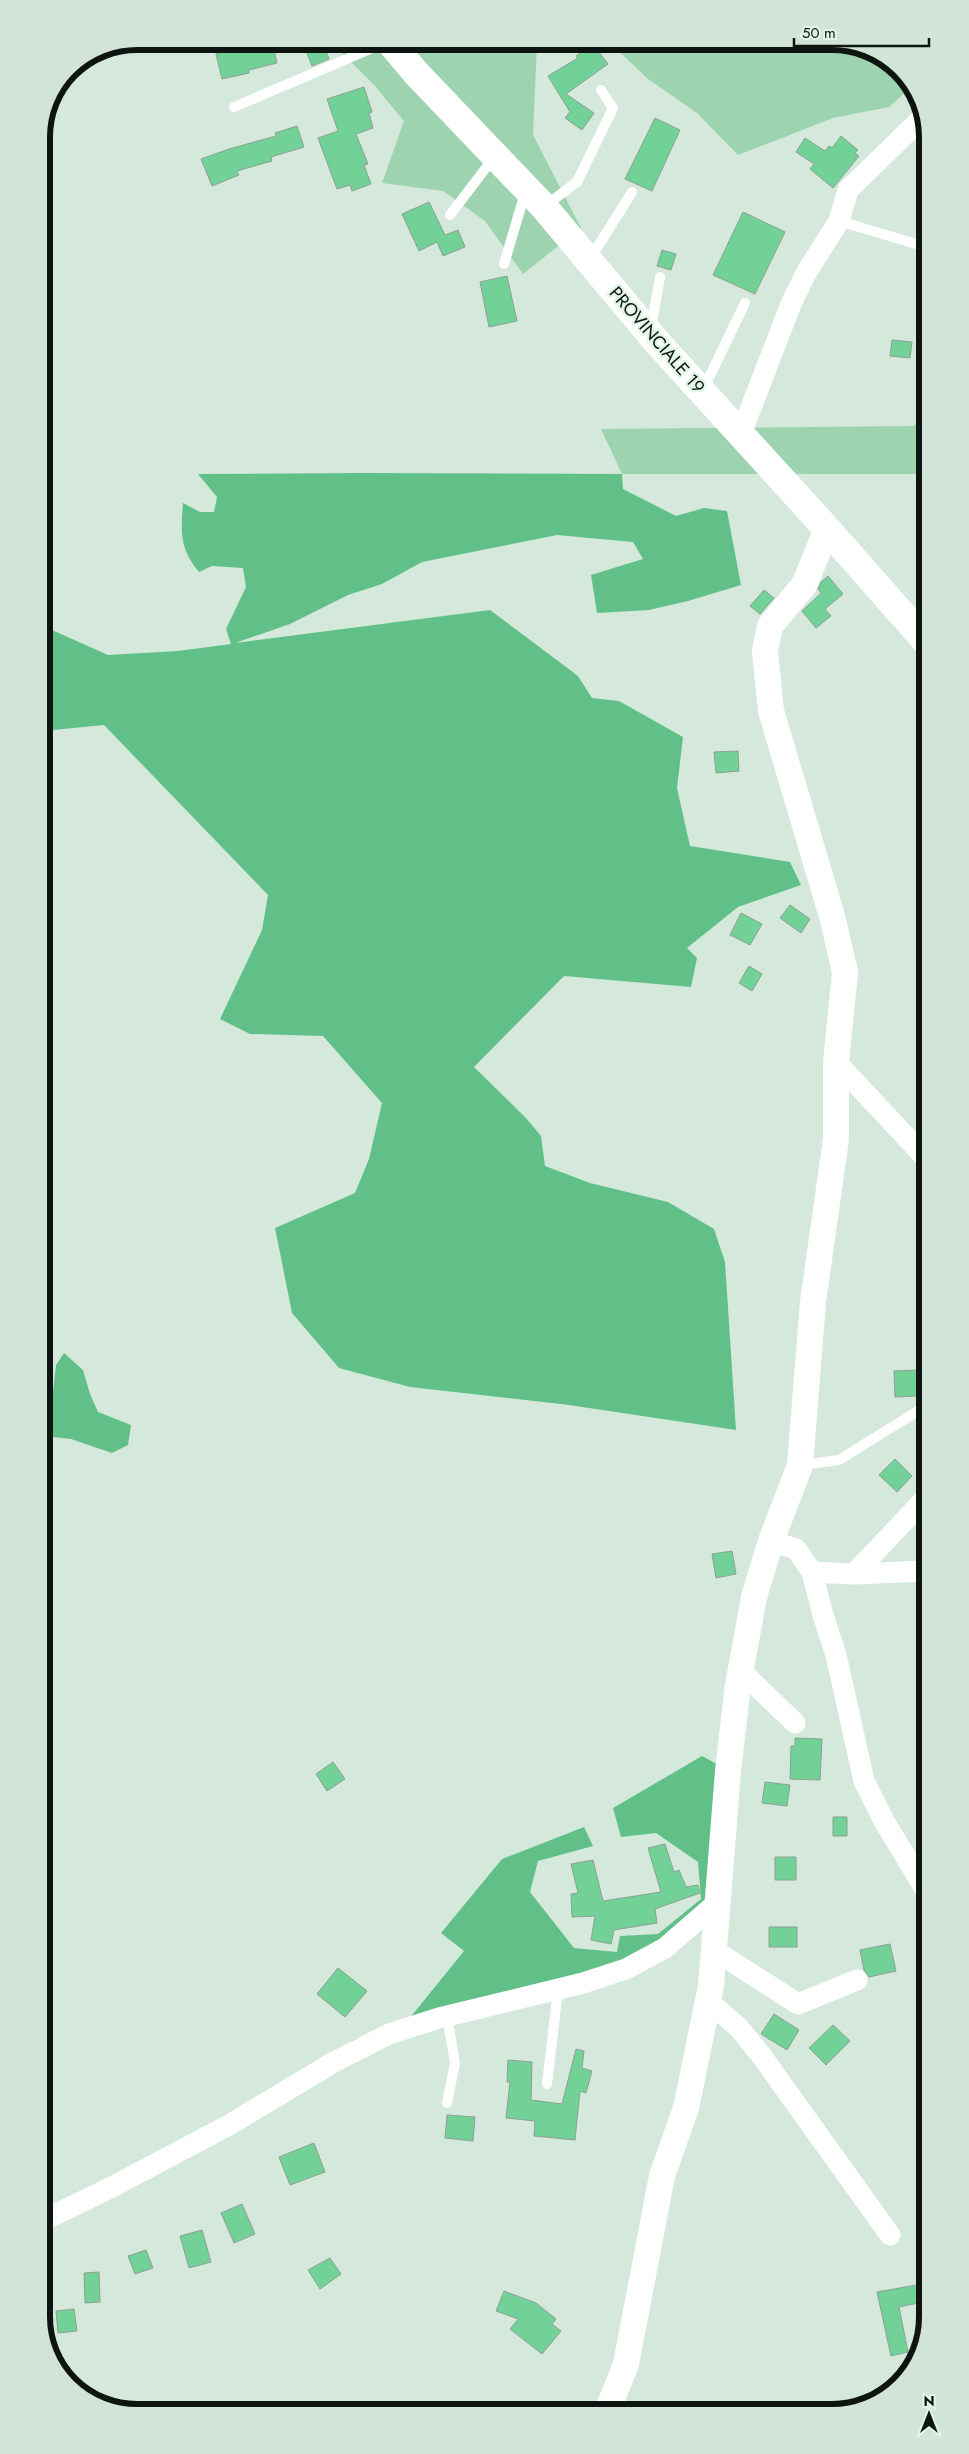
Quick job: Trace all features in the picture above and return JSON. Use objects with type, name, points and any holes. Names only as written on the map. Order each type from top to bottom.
[{"type":"main road","name":"PROVINCIALE 19","points":[[397,50],[494,156],[535,197],[650,334],[919,634]]},
{"type":"street","points":[[740,436],[791,304],[806,273],[839,221],[848,190],[917,123]]},
{"type":"street","points":[[610,2404],[626,2364],[662,2176],[686,2108],[711,1986],[728,1771],[741,1672],[754,1597],[771,1541],[800,1465],[812,1302],[836,1139],[836,1062],[845,972],[832,916],[771,711],[765,652],[770,626],[804,585],[827,529]]},
{"type":"street","points":[[836,1062],[919,1151]]},
{"type":"street","points":[[854,1574],[919,1505]]},
{"type":"street","points":[[771,1541],[796,1549],[812,1572],[836,1655],[864,1781],[884,1821],[919,1879]]},
{"type":"street","points":[[812,1572],[854,1574],[919,1571]]},
{"type":"street","points":[[741,1672],[795,1723]]},
{"type":"street","points":[[50,2217],[229,2126],[334,2062],[389,2034],[447,2016],[558,1990],[626,1969],[665,1948],[718,1902]]},
{"type":"street","points":[[714,1950],[798,2004],[857,1980]]},
{"type":"street","points":[[707,2000],[739,2028],[761,2055],[890,2235]]},
{"type":"lane","points":[[234,107],[368,50]]},
{"type":"lane","points":[[504,264],[535,197],[578,182],[613,108],[601,90]]},
{"type":"lane","points":[[450,215],[494,156]]},
{"type":"lane","points":[[589,260],[632,192]]},
{"type":"lane","points":[[839,221],[919,245]]},
{"type":"lane","points":[[650,334],[660,277]]},
{"type":"lane","points":[[702,392],[744,302]]},
{"type":"lane","points":[[800,1465],[839,1460],[919,1410]]},
{"type":"lane","points":[[547,2084],[558,1990]]},
{"type":"lane","points":[[447,2016],[454,2063],[447,2103]]},
{"type":"green space","points":[[339,50],[537,50],[533,135],[581,228],[523,274],[485,221],[443,191],[382,183],[404,121],[374,85]]},
{"type":"green space","points":[[617,50],[838,50],[876,62],[894,75],[906,92],[889,107],[833,118],[738,155],[697,113],[648,79]]},
{"type":"green space","points":[[919,423],[919,474],[622,474],[601,429],[912,426]]},
{"type":"green space","points":[[198,474],[622,474],[623,489],[676,516],[704,508],[727,511],[741,585],[688,601],[649,610],[597,613],[591,575],[643,559],[633,542],[557,535],[422,562],[382,584],[348,595],[290,624],[235,643],[490,610],[578,676],[592,698],[619,701],[683,737],[677,788],[690,846],[790,862],[801,885],[738,907],[687,948],[697,958],[691,987],[564,976],[474,1067],[526,1118],[541,1136],[545,1166],[590,1183],[668,1202],[714,1229],[725,1262],[736,1430],[569,1405],[410,1387],[339,1368],[292,1313],[275,1228],[355,1193],[369,1159],[382,1103],[323,1036],[250,1034],[220,1019],[262,930],[268,895],[104,725],[50,730],[50,629],[108,655],[178,651],[231,644],[226,629],[246,587],[243,568],[212,566],[199,572],[188,555],[183,539],[183,503],[200,512],[214,512],[217,497]]},
{"type":"green space","points":[[64,1353],[83,1370],[98,1412],[131,1425],[128,1445],[112,1453],[71,1439],[50,1437],[50,1396],[53,1392],[56,1365]]},
{"type":"green space","points":[[702,1756],[724,1768],[717,1897],[621,1982],[521,2006],[357,2051],[351,2041],[409,2019],[464,1951],[441,1933],[502,1859],[584,1827],[593,1846],[538,1861],[530,1892],[574,1948],[617,1952],[620,1936],[658,1934],[701,1899],[698,1862],[656,1833],[621,1837],[613,1808]]},
{"type":"building","points":[[238,50],[274,50],[277,63],[249,70],[249,73],[222,79],[216,54]]},
{"type":"building","points":[[314,50],[326,50],[329,59],[312,66],[307,53]]},
{"type":"building","points":[[584,50],[598,50],[608,64],[566,94],[594,113],[582,130],[565,118],[570,112],[548,76],[578,58],[576,56]]},
{"type":"building","points":[[364,87],[372,112],[369,113],[373,128],[356,134],[368,164],[364,165],[371,184],[352,191],[350,185],[337,189],[318,138],[338,131],[327,99]]},
{"type":"building","points":[[655,118],[680,130],[652,191],[625,179]]},
{"type":"building","points":[[297,126],[304,147],[271,157],[272,161],[237,171],[239,175],[212,186],[201,159],[276,136],[275,133]]},
{"type":"building","points":[[841,136],[858,150],[855,153],[859,156],[833,188],[810,169],[814,164],[796,152],[805,138],[825,151],[829,146],[832,148]]},
{"type":"building","points":[[429,202],[445,235],[458,230],[465,247],[443,256],[437,242],[419,251],[402,214]]},
{"type":"building","points":[[743,212],[785,232],[755,294],[713,275]]},
{"type":"building","points":[[662,250],[676,254],[671,270],[657,266]]},
{"type":"building","points":[[507,276],[517,321],[489,327],[480,282]]},
{"type":"building","points":[[892,340],[912,342],[910,358],[890,356]]},
{"type":"building","points":[[828,576],[843,594],[825,609],[831,616],[816,628],[802,611],[821,593],[818,589],[821,582]]},
{"type":"building","points":[[764,590],[774,598],[760,614],[750,606]]},
{"type":"building","points":[[738,751],[739,771],[716,773],[714,752]]},
{"type":"building","points":[[790,905],[810,919],[801,933],[780,918]]},
{"type":"building","points":[[741,913],[762,924],[750,945],[730,935]]},
{"type":"building","points":[[749,966],[762,974],[752,991],[739,983]]},
{"type":"building","points":[[917,1370],[918,1396],[895,1397],[894,1371]]},
{"type":"building","points":[[895,1459],[912,1476],[897,1492],[879,1475]]},
{"type":"building","points":[[732,1551],[736,1574],[716,1578],[712,1554]]},
{"type":"building","points":[[795,1738],[822,1739],[820,1780],[790,1779],[791,1746],[795,1746]]},
{"type":"building","points":[[333,1762],[345,1779],[327,1791],[316,1774]]},
{"type":"building","points":[[765,1782],[790,1785],[787,1806],[762,1803]]},
{"type":"building","points":[[833,1817],[847,1817],[847,1836],[833,1836]]},
{"type":"building","points":[[665,1844],[674,1872],[679,1870],[686,1887],[698,1885],[700,1893],[655,1909],[657,1923],[614,1930],[611,1944],[591,1940],[595,1916],[572,1917],[571,1894],[578,1893],[571,1864],[593,1860],[603,1901],[661,1892],[648,1848]]},
{"type":"building","points":[[775,1857],[796,1857],[796,1880],[775,1880]]},
{"type":"building","points":[[769,1927],[797,1927],[797,1947],[769,1947]]},
{"type":"building","points":[[890,1944],[896,1971],[869,1977],[864,1970],[860,1950]]},
{"type":"building","points":[[338,1968],[367,1991],[345,2017],[317,1994]]},
{"type":"building","points":[[774,2014],[799,2030],[787,2050],[761,2034]]},
{"type":"building","points":[[833,2025],[850,2041],[826,2065],[809,2048]]},
{"type":"building","points":[[576,2049],[584,2051],[582,2068],[592,2071],[586,2093],[580,2091],[575,2140],[534,2136],[535,2121],[506,2118],[510,2082],[507,2082],[508,2060],[532,2062],[531,2100],[562,2104]]},
{"type":"building","points":[[447,2115],[475,2117],[473,2141],[445,2138]]},
{"type":"building","points":[[314,2143],[325,2172],[290,2185],[279,2157]]},
{"type":"building","points":[[242,2204],[255,2234],[234,2243],[221,2213]]},
{"type":"building","points":[[202,2230],[211,2262],[189,2268],[180,2236]]},
{"type":"building","points":[[146,2250],[153,2268],[135,2274],[128,2256]]},
{"type":"building","points":[[330,2258],[341,2274],[320,2289],[308,2270]]},
{"type":"building","points":[[99,2272],[100,2302],[85,2303],[84,2273]]},
{"type":"building","points":[[919,2285],[919,2303],[899,2307],[908,2352],[891,2356],[877,2292]]},
{"type":"building","points":[[504,2291],[536,2303],[556,2319],[552,2324],[561,2331],[542,2354],[510,2329],[518,2319],[496,2311]]},
{"type":"building","points":[[74,2309],[77,2331],[58,2333],[56,2311]]}]
